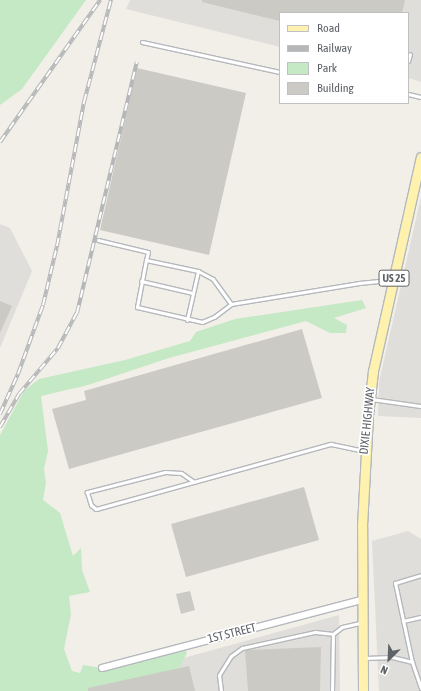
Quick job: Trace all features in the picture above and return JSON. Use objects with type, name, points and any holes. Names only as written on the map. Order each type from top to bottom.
[{"type":"main road","name":"DIXIE HIGHWAY","points":[[363,691],[362,600],[364,451],[370,399],[392,284],[418,188],[421,157]]},
{"type":"street","name":"1ST STREET","points":[[102,668],[362,600]]},
{"type":"lane","points":[[142,42],[279,72]]},
{"type":"lane","points":[[409,94],[421,96]]},
{"type":"lane","points":[[98,240],[148,252],[137,307],[187,320],[202,322],[214,318],[231,304],[359,283],[378,281],[392,284]]},
{"type":"lane","points":[[146,260],[198,271],[213,279],[231,304]]},
{"type":"lane","points":[[187,320],[198,271]]},
{"type":"lane","points":[[141,281],[194,293]]},
{"type":"lane","points":[[370,399],[421,406]]},
{"type":"lane","points":[[194,482],[181,473],[165,472],[87,492],[91,505],[96,509],[194,482],[331,444],[364,451]]},
{"type":"lane","points":[[421,575],[395,582],[412,662],[421,688]]},
{"type":"lane","points":[[403,621],[421,617]]},
{"type":"lane","points":[[222,691],[219,675],[231,656],[242,648],[315,632],[333,634],[342,627],[362,623]]},
{"type":"lane","points":[[332,691],[333,634]]},
{"type":"lane","points":[[363,658],[392,657],[412,662]]},
{"type":"shaded area","points":[[130,0],[421,0],[421,82],[409,78],[409,12],[279,12],[279,47],[126,9]]},
{"type":"shaded area","points":[[421,197],[421,418],[378,416],[379,382]]},
{"type":"shaded area","points":[[0,224],[10,228],[32,271],[0,348]]},
{"type":"shaded area","points":[[408,531],[421,539],[421,691],[379,691],[372,541]]},
{"type":"shaded area","points":[[339,615],[340,691],[84,691],[82,686]]},
{"type":"green space","points":[[0,0],[86,0],[22,89],[0,105]]},
{"type":"green space","points":[[362,300],[366,308],[334,318],[347,325],[346,333],[330,333],[306,321],[169,358],[88,385],[41,396],[48,451],[44,469],[46,483],[43,500],[60,513],[73,556],[81,548],[82,570],[90,592],[69,596],[71,614],[64,649],[72,671],[80,673],[83,665],[102,668],[183,646],[187,653],[179,668],[98,691],[0,691],[0,435],[24,391],[39,379],[125,360],[190,341],[196,332],[235,319]]},
{"type":"building","points":[[202,0],[405,0],[402,12],[279,12],[279,21],[202,2]]},
{"type":"building","points":[[137,68],[246,93],[209,255],[100,230]]},
{"type":"building","points":[[0,301],[12,306],[0,333]]},
{"type":"building","points":[[302,329],[322,398],[69,469],[52,409],[86,400],[84,391]]},
{"type":"building","points":[[304,487],[319,540],[186,577],[171,524]]},
{"type":"building","points":[[190,591],[195,610],[181,614],[176,594]]},
{"type":"building","points":[[321,647],[320,691],[248,691],[245,650]]},
{"type":"building","points":[[189,666],[195,691],[88,691],[88,688]]},
{"type":"railway","points":[[0,142],[100,0]]},
{"type":"railway","points":[[0,414],[18,374],[43,305],[57,246],[84,102],[111,0]]},
{"type":"railway","points":[[0,427],[19,394],[58,348],[77,313],[137,62]]}]
